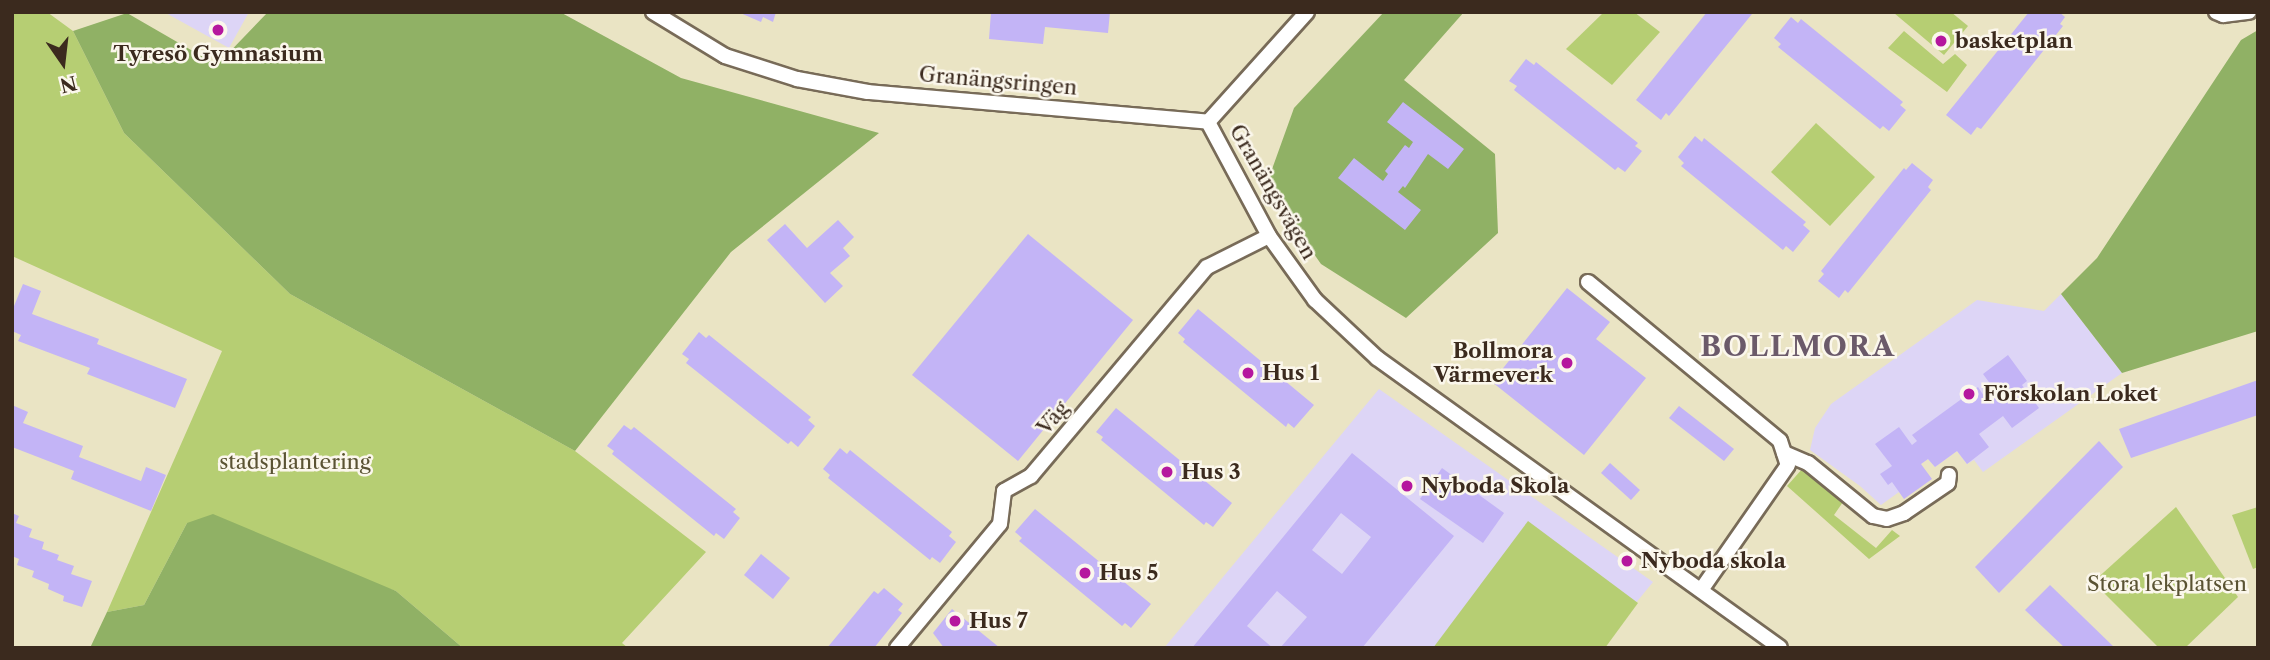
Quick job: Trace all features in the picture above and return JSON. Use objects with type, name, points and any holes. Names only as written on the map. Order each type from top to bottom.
[{"type":"street","name":"Granängsringen","points":[[653,12],[725,56],[797,79],[868,92],[1208,122]]},
{"type":"street","points":[[1208,122],[1307,12]]},
{"type":"street","points":[[2216,12],[2223,15],[2249,12]]},
{"type":"street","name":"Granängsvägen","points":[[1208,122],[1269,236],[1315,300],[1377,358],[1780,648]]},
{"type":"street","name":"Väg","points":[[897,648],[1000,524],[1004,491],[1031,476],[1207,267],[1269,236]]},
{"type":"street","points":[[1588,282],[1780,440],[1788,465],[1701,590]]},
{"type":"street","points":[[1784,453],[1808,463],[1873,516],[1887,519],[1904,513],[1926,498],[1948,482],[1949,475]]},
{"type":"shaded area","name":"Tyresö Gymnasium","points":[[164,12],[249,12],[229,48]]},
{"type":"shaded area","name":"Förskolan Loket","points":[[2061,294],[2122,373],[1983,472],[1974,460],[1967,464],[1957,451],[1935,467],[1928,459],[1921,464],[1904,499],[1899,492],[1881,505],[1860,486],[1810,450],[1815,428],[1831,404],[1977,300],[2044,311]]},
{"type":"shaded area","name":"Nyboda Skola","points":[[1379,389],[1653,582],[1599,648],[1164,648]]},
{"type":"green space","name":"stadsplantering","points":[[14,12],[47,12],[73,31],[124,133],[290,294],[575,451],[706,552],[622,643],[628,648],[463,648],[396,591],[187,523],[144,605],[107,612],[222,351],[12,256]]},
{"type":"green space","points":[[268,12],[560,12],[681,78],[879,133],[731,252],[575,451],[290,294],[124,133],[73,31],[127,13],[217,65]]},
{"type":"green space","points":[[1384,12],[1464,12],[1404,80],[1495,154],[1498,233],[1406,318],[1321,264],[1266,186],[1294,108]]},
{"type":"green space","points":[[1604,12],[1634,12],[1660,32],[1612,85],[1566,49]]},
{"type":"green space","name":"basketplan","points":[[1951,12],[1968,26],[1944,55],[1894,13]]},
{"type":"green space","points":[[2258,30],[2258,331],[2122,373],[2061,294],[2097,258],[2241,40]]},
{"type":"green space","points":[[1904,31],[1943,64],[1955,54],[1967,65],[1947,92],[1888,48]]},
{"type":"green space","points":[[1816,123],[1875,177],[1830,226],[1771,172]]},
{"type":"green space","points":[[1803,468],[1843,502],[1834,515],[1876,548],[1892,530],[1900,536],[1869,559],[1787,486]]},
{"type":"green space","name":"Stora lekplatsen","points":[[2176,507],[2238,597],[2185,648],[2159,648],[2093,582]]},
{"type":"green space","points":[[2258,507],[2258,567],[2253,569],[2232,515]]},
{"type":"green space","points":[[213,514],[396,591],[463,648],[90,648],[107,612],[144,605],[187,523]]},
{"type":"green space","points":[[1528,521],[1638,603],[1605,648],[1433,648]]},
{"type":"building","points":[[738,12],[776,12],[773,22],[763,17],[761,22]]},
{"type":"building","points":[[991,12],[1110,12],[1108,33],[1045,27],[1043,44],[989,39]]},
{"type":"building","points":[[1707,12],[1752,14],[1669,116],[1666,113],[1661,120],[1636,100]]},
{"type":"building","points":[[2029,12],[2059,12],[2065,17],[2060,24],[2063,26],[1981,129],[1977,127],[1971,135],[1946,115]]},
{"type":"building","points":[[1791,17],[1798,23],[1801,19],[1903,102],[1900,105],[1906,110],[1889,131],[1883,126],[1880,129],[1778,47],[1781,44],[1774,38]]},
{"type":"building","points":[[1526,59],[1534,65],[1536,62],[1638,143],[1635,146],[1642,151],[1625,172],[1618,167],[1615,170],[1514,90],[1517,86],[1509,81]]},
{"type":"building","points":[[1403,102],[1464,149],[1448,169],[1428,154],[1405,188],[1403,186],[1398,192],[1421,210],[1405,230],[1338,178],[1354,158],[1383,181],[1388,174],[1385,171],[1405,145],[1409,148],[1413,142],[1387,122]]},
{"type":"building","points":[[1695,136],[1702,142],[1704,138],[1806,222],[1803,225],[1810,231],[1793,252],[1786,246],[1783,250],[1681,166],[1684,163],[1678,157]]},
{"type":"building","points":[[1912,163],[1933,180],[1928,187],[1931,190],[1848,293],[1845,290],[1839,298],[1818,281],[1824,274],[1821,271],[1904,168],[1906,170]]},
{"type":"building","points":[[838,220],[854,237],[843,248],[850,256],[830,273],[843,286],[825,303],[767,240],[785,224],[807,248]]},
{"type":"building","points":[[1028,234],[1133,320],[1018,461],[912,375]]},
{"type":"building","points":[[23,284],[41,291],[32,314],[99,339],[97,344],[187,379],[175,408],[87,374],[90,368],[18,341],[21,335],[12,331],[12,311]]},
{"type":"building","name":"Bollmora Värmeverk","points":[[1567,288],[1610,322],[1596,339],[1646,378],[1584,455],[1492,382]]},
{"type":"building","name":"Hus 1","points":[[1198,309],[1314,405],[1294,428],[1288,423],[1286,427],[1183,342],[1185,339],[1178,333]]},
{"type":"building","points":[[699,332],[706,338],[709,335],[811,417],[808,420],[815,426],[798,447],[791,441],[788,444],[686,363],[689,359],[682,354]]},
{"type":"building","points":[[2008,355],[2027,381],[2022,385],[2039,408],[2012,428],[2003,416],[1979,434],[1989,447],[1967,464],[1957,451],[1935,467],[1928,459],[1921,464],[1932,479],[1904,499],[1892,482],[1888,485],[1880,474],[1892,466],[1875,444],[1899,427],[1912,445],[1917,441],[1912,435],[1978,387],[1984,396],[1994,389],[1983,374]]},
{"type":"building","points":[[2258,380],[2258,415],[2131,458],[2119,429]]},
{"type":"building","points":[[12,405],[28,412],[23,423],[83,446],[79,457],[141,481],[146,467],[166,475],[151,511],[71,479],[74,471],[12,447]]},
{"type":"building","points":[[1679,406],[1734,449],[1724,461],[1669,418]]},
{"type":"building","name":"Hus 3","points":[[1116,408],[1232,503],[1213,527],[1206,522],[1204,525],[1101,440],[1103,437],[1096,432]]},
{"type":"building","points":[[624,425],[631,430],[634,427],[736,509],[733,512],[740,518],[724,539],[716,533],[714,536],[612,454],[614,451],[607,446]]},
{"type":"building","points":[[2099,441],[2123,467],[1999,593],[1975,567]]},
{"type":"building","points":[[840,448],[847,454],[850,450],[952,532],[949,536],[956,542],[940,563],[932,557],[930,560],[828,478],[830,475],[823,469]]},
{"type":"building","points":[[1352,453],[1454,536],[1362,648],[1280,648],[1307,617],[1277,591],[1247,626],[1273,648],[1192,648]],"holes":[[[1341,513],[1371,537],[1342,574],[1312,550]]]},
{"type":"building","points":[[1610,463],[1640,490],[1631,500],[1601,473]]},
{"type":"building","points":[[1442,468],[1504,513],[1483,543],[1420,499]]},
{"type":"building","name":"Hus 5","points":[[1035,509],[1151,604],[1131,628],[1125,623],[1122,626],[1019,541],[1022,538],[1015,532]]},
{"type":"building","points":[[12,513],[19,516],[16,523],[32,529],[29,537],[44,542],[42,549],[59,555],[57,560],[74,566],[71,574],[92,581],[82,607],[63,601],[64,596],[48,589],[49,584],[32,577],[34,571],[17,565],[19,559],[12,556]]},
{"type":"building","points":[[761,554],[790,578],[773,599],[744,575]]},
{"type":"building","points":[[2050,585],[2115,648],[2065,648],[2025,610]]},
{"type":"building","points":[[884,588],[903,604],[898,610],[902,613],[874,648],[827,648],[874,591],[878,594]]},
{"type":"building","name":"Hus 7","points":[[952,609],[1000,648],[944,648],[933,633]]},
{"type":"place","name":"Tyresö Gymnasium","points":[[218,30]]},
{"type":"place","name":"basketplan","points":[[1941,41]]},
{"type":"place","name":"Bollmora Värmeverk","points":[[1567,363]]},
{"type":"place","name":"Hus 1","points":[[1248,373]]},
{"type":"place","name":"Förskolan Loket","points":[[1969,394]]},
{"type":"place","name":"Hus 3","points":[[1167,472]]},
{"type":"place","name":"Nyboda Skola","points":[[1407,486]]},
{"type":"place","name":"Nyboda skola","points":[[1627,561]]},
{"type":"place","name":"Hus 5","points":[[1085,573]]},
{"type":"place","name":"Hus 7","points":[[955,621]]},
{"type":"district","name":"BOLLMORA","points":[[1798,346]]}]
